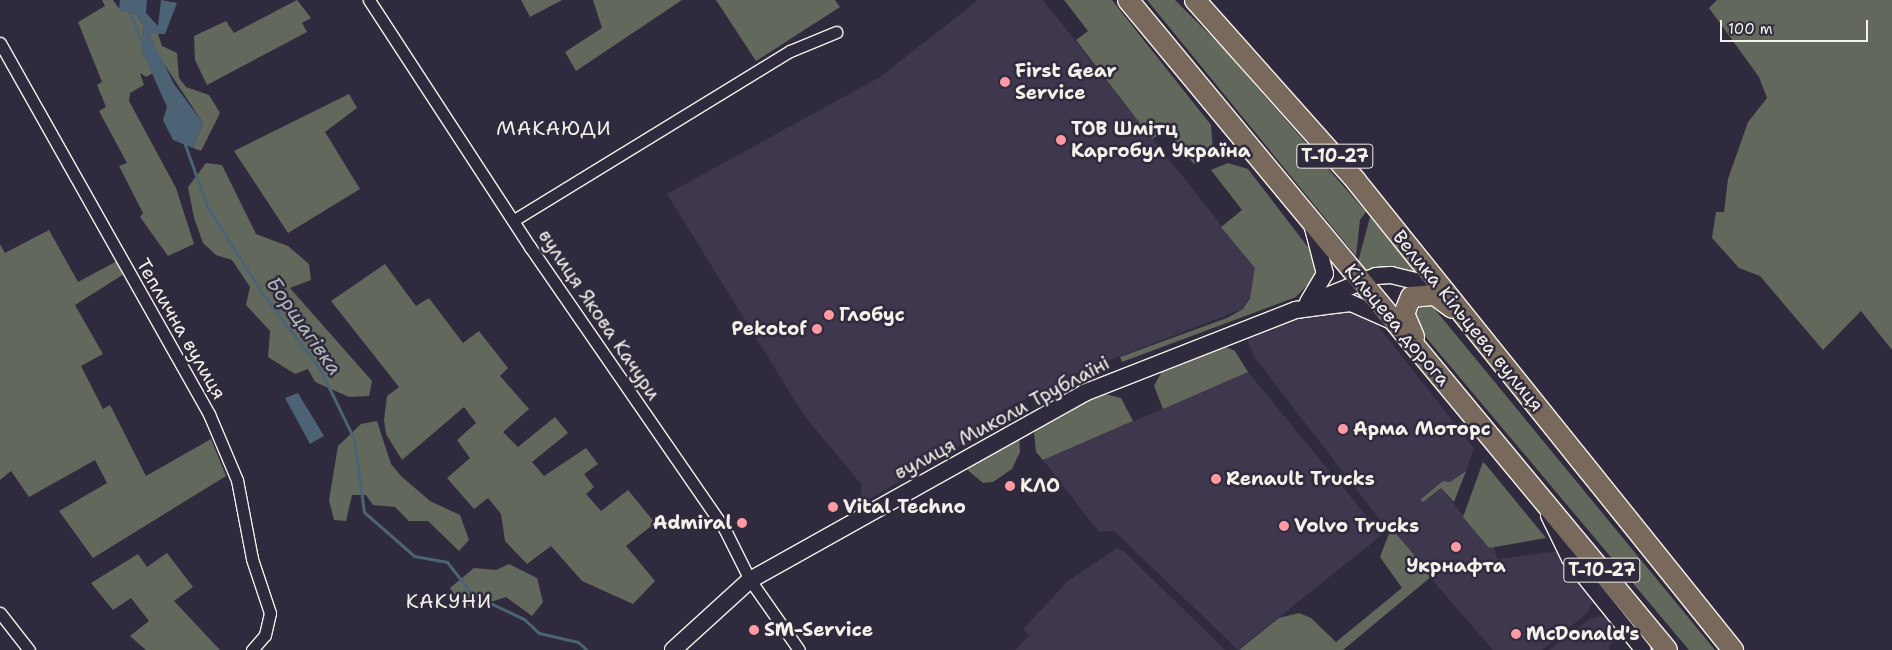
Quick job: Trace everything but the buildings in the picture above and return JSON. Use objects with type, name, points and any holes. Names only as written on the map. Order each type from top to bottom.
[{"type":"highway","name":"Кільцева дорога","points":[[1128,0],[1394,322],[1538,491],[1667,650]]},
{"type":"highway","name":"Велика Кільцева вулиця","points":[[1195,0],[1298,112],[1733,650]]},
{"type":"highway","points":[[1420,353],[1404,305],[1418,293],[1435,295],[1467,320]]},
{"type":"main road","points":[[1302,307],[1325,274],[1311,222]]},
{"type":"main road","points":[[1302,307],[1361,282],[1401,275],[1435,295]]},
{"type":"main road","name":"вулиця Миколи Трублаїні","points":[[673,650],[750,580],[1084,393],[1302,307],[1351,303],[1394,322]]},
{"type":"street","name":"вулиця Якова Качури","points":[[369,0],[514,220],[724,528],[750,580],[799,650]]},
{"type":"street","points":[[514,220],[790,52],[836,32]]},
{"type":"street","name":"Теплична вулиця","points":[[0,43],[209,414],[237,480],[252,559],[270,613],[265,635],[252,650]]},
{"type":"street","points":[[1538,491],[1569,558],[1643,650]]},
{"type":"street","points":[[0,613],[29,650]]},
{"type":"shaded area","points":[[978,0],[1043,0],[1255,268],[1255,285],[1243,309],[1089,368],[1003,410],[997,424],[861,504],[861,484],[803,414],[667,194],[880,77]]},
{"type":"shaded area","points":[[1339,305],[1375,322],[1474,448],[1466,471],[1450,482],[1443,481],[1423,502],[1441,488],[1489,548],[1494,547],[1497,559],[1558,551],[1595,597],[1587,613],[1542,650],[1493,650],[1380,520],[1255,358],[1247,340],[1250,335]]},
{"type":"shaded area","points":[[1248,372],[1382,535],[1238,650],[1114,531],[1099,532],[1043,460]]},
{"type":"shaded area","points":[[1117,548],[1125,552],[1225,650],[1015,650],[1029,635],[1023,629],[1069,580]]},
{"type":"shaded area","points":[[1601,616],[1614,622],[1637,650],[1620,637],[1608,647],[1610,650],[1549,650],[1591,618]]},
{"type":"green space","points":[[102,0],[113,0],[120,10],[136,14],[144,26],[142,51],[153,73],[146,77],[140,73],[144,85],[130,93],[129,101],[176,188],[194,244],[168,256],[140,217],[143,213],[119,166],[127,163],[99,111],[106,107],[97,85],[102,82],[78,22],[105,6]]},
{"type":"green space","points":[[297,0],[311,18],[302,23],[307,32],[207,85],[195,60],[194,36],[226,21],[234,33]]},
{"type":"green space","points":[[521,0],[562,0],[530,17]]},
{"type":"green space","points":[[593,0],[682,0],[576,71],[565,52],[602,28]]},
{"type":"green space","points":[[716,0],[835,0],[840,7],[756,61]]},
{"type":"green space","points":[[1064,0],[1112,0],[1211,125],[1213,150],[1194,164],[1166,130],[1152,139],[1076,40],[1088,31]]},
{"type":"green space","points":[[1147,0],[1175,0],[1221,46],[1366,212],[1360,220],[1356,256]]},
{"type":"green space","points":[[1717,0],[1892,0],[1892,350],[1861,311],[1823,350],[1760,276],[1739,268],[1712,238],[1716,212],[1724,212],[1728,179],[1748,122],[1767,98],[1759,77],[1709,8]]},
{"type":"green space","points":[[157,31],[162,46],[177,53],[179,78],[186,87],[209,95],[220,113],[201,151],[193,148],[203,123],[158,55],[149,34]]},
{"type":"green space","points":[[349,94],[357,108],[325,132],[360,189],[288,233],[234,151]]},
{"type":"green space","points":[[206,163],[222,165],[256,234],[288,246],[309,264],[311,280],[290,288],[372,381],[369,396],[349,397],[315,382],[308,369],[295,374],[268,357],[270,331],[246,305],[250,287],[232,260],[216,255],[203,243],[194,218],[188,187]]},
{"type":"green space","points":[[1228,163],[1248,169],[1314,255],[1315,277],[1296,297],[1122,362],[1120,357],[1227,318],[1243,309],[1250,298],[1255,268],[1221,227],[1242,210],[1211,170]]},
{"type":"green space","points":[[1370,217],[1415,270],[1414,273],[1368,274],[1358,262]]},
{"type":"green space","points":[[49,230],[78,282],[117,261],[124,274],[75,305],[103,354],[81,366],[103,409],[110,405],[146,476],[211,439],[226,476],[93,558],[59,511],[107,483],[95,460],[29,497],[11,471],[0,480],[0,244],[5,253]]},
{"type":"green space","points":[[385,264],[416,306],[429,298],[463,343],[479,331],[508,368],[500,376],[529,409],[503,432],[518,447],[555,417],[568,433],[532,462],[544,476],[586,448],[598,464],[584,474],[594,487],[586,494],[601,511],[628,490],[655,523],[626,546],[655,581],[633,604],[582,581],[551,546],[527,564],[505,541],[501,514],[488,498],[474,509],[447,478],[470,458],[457,440],[476,423],[464,407],[402,460],[386,434],[384,420],[387,396],[399,387],[331,301]]},
{"type":"green space","points":[[1422,305],[1433,307],[1715,650],[1689,650],[1419,329],[1415,315]]},
{"type":"green space","points":[[1226,347],[1235,351],[1248,372],[1163,409],[1154,386],[1163,369]]},
{"type":"green space","points":[[1101,393],[1121,398],[1133,421],[1043,460],[1036,452],[1034,433],[1041,424]]},
{"type":"green space","points":[[377,421],[391,464],[401,476],[430,501],[460,515],[469,540],[459,551],[428,521],[409,521],[395,507],[373,505],[366,495],[352,495],[346,521],[334,520],[329,500],[338,446],[361,424]]},
{"type":"green space","points":[[1019,432],[1020,452],[1012,469],[993,482],[983,483],[964,467]]},
{"type":"green space","points":[[1483,462],[1546,538],[1489,548],[1463,517]]},
{"type":"green space","points":[[1466,471],[1454,502],[1441,488],[1423,502],[1420,500],[1443,481],[1450,482]]},
{"type":"green space","points":[[1391,528],[1432,576],[1343,650],[1239,650],[1279,618],[1299,613],[1311,618],[1336,642],[1402,588],[1380,557]]},
{"type":"green space","points":[[167,553],[193,587],[174,601],[220,650],[146,650],[130,636],[149,621],[131,598],[113,610],[91,583],[138,554],[147,567]]},
{"type":"green space","points":[[509,564],[537,578],[543,602],[532,616],[506,597],[475,607],[462,605],[450,588],[474,568],[496,570]]},
{"type":"water","points":[[120,0],[147,0],[146,13],[158,26],[161,0],[177,3],[165,34],[149,34],[174,84],[203,123],[193,148],[173,140],[163,120],[167,107],[142,51],[144,26],[136,14],[119,10]]},
{"type":"water","points":[[298,393],[324,436],[310,444],[285,398]]},
{"type":"waterway","name":"Борщагівка","points":[[129,11],[143,46]]},
{"type":"waterway","name":"Борщагівка","points":[[184,142],[207,206],[262,293],[321,371],[354,439],[364,512],[414,556],[447,562],[473,595],[524,619],[539,633],[578,642],[587,650]]},
{"type":"place","name":"First Gear Service","points":[[1005,82]]},
{"type":"place","name":"ТОВ Шмітц Каргобул Україна","points":[[1061,140]]},
{"type":"place","name":"Глобус","points":[[829,315]]},
{"type":"place","name":"Pekotof","points":[[817,329]]},
{"type":"place","name":"Арма Моторс","points":[[1343,429]]},
{"type":"place","name":"Renault Trucks","points":[[1216,479]]},
{"type":"place","name":"КЛО","points":[[1010,486]]},
{"type":"place","name":"Vital Techno","points":[[833,507]]},
{"type":"place","name":"Admiral","points":[[742,523]]},
{"type":"place","name":"Volvo Trucks","points":[[1284,526]]},
{"type":"place","name":"Укрнафта","points":[[1456,547]]},
{"type":"place","name":"SM-Service","points":[[754,630]]},
{"type":"place","name":"McDonald's","points":[[1516,634]]},
{"type":"district","name":"МАКАЮДИ","points":[[554,128]]},
{"type":"district","name":"КАКУНИ","points":[[449,601]]}]
